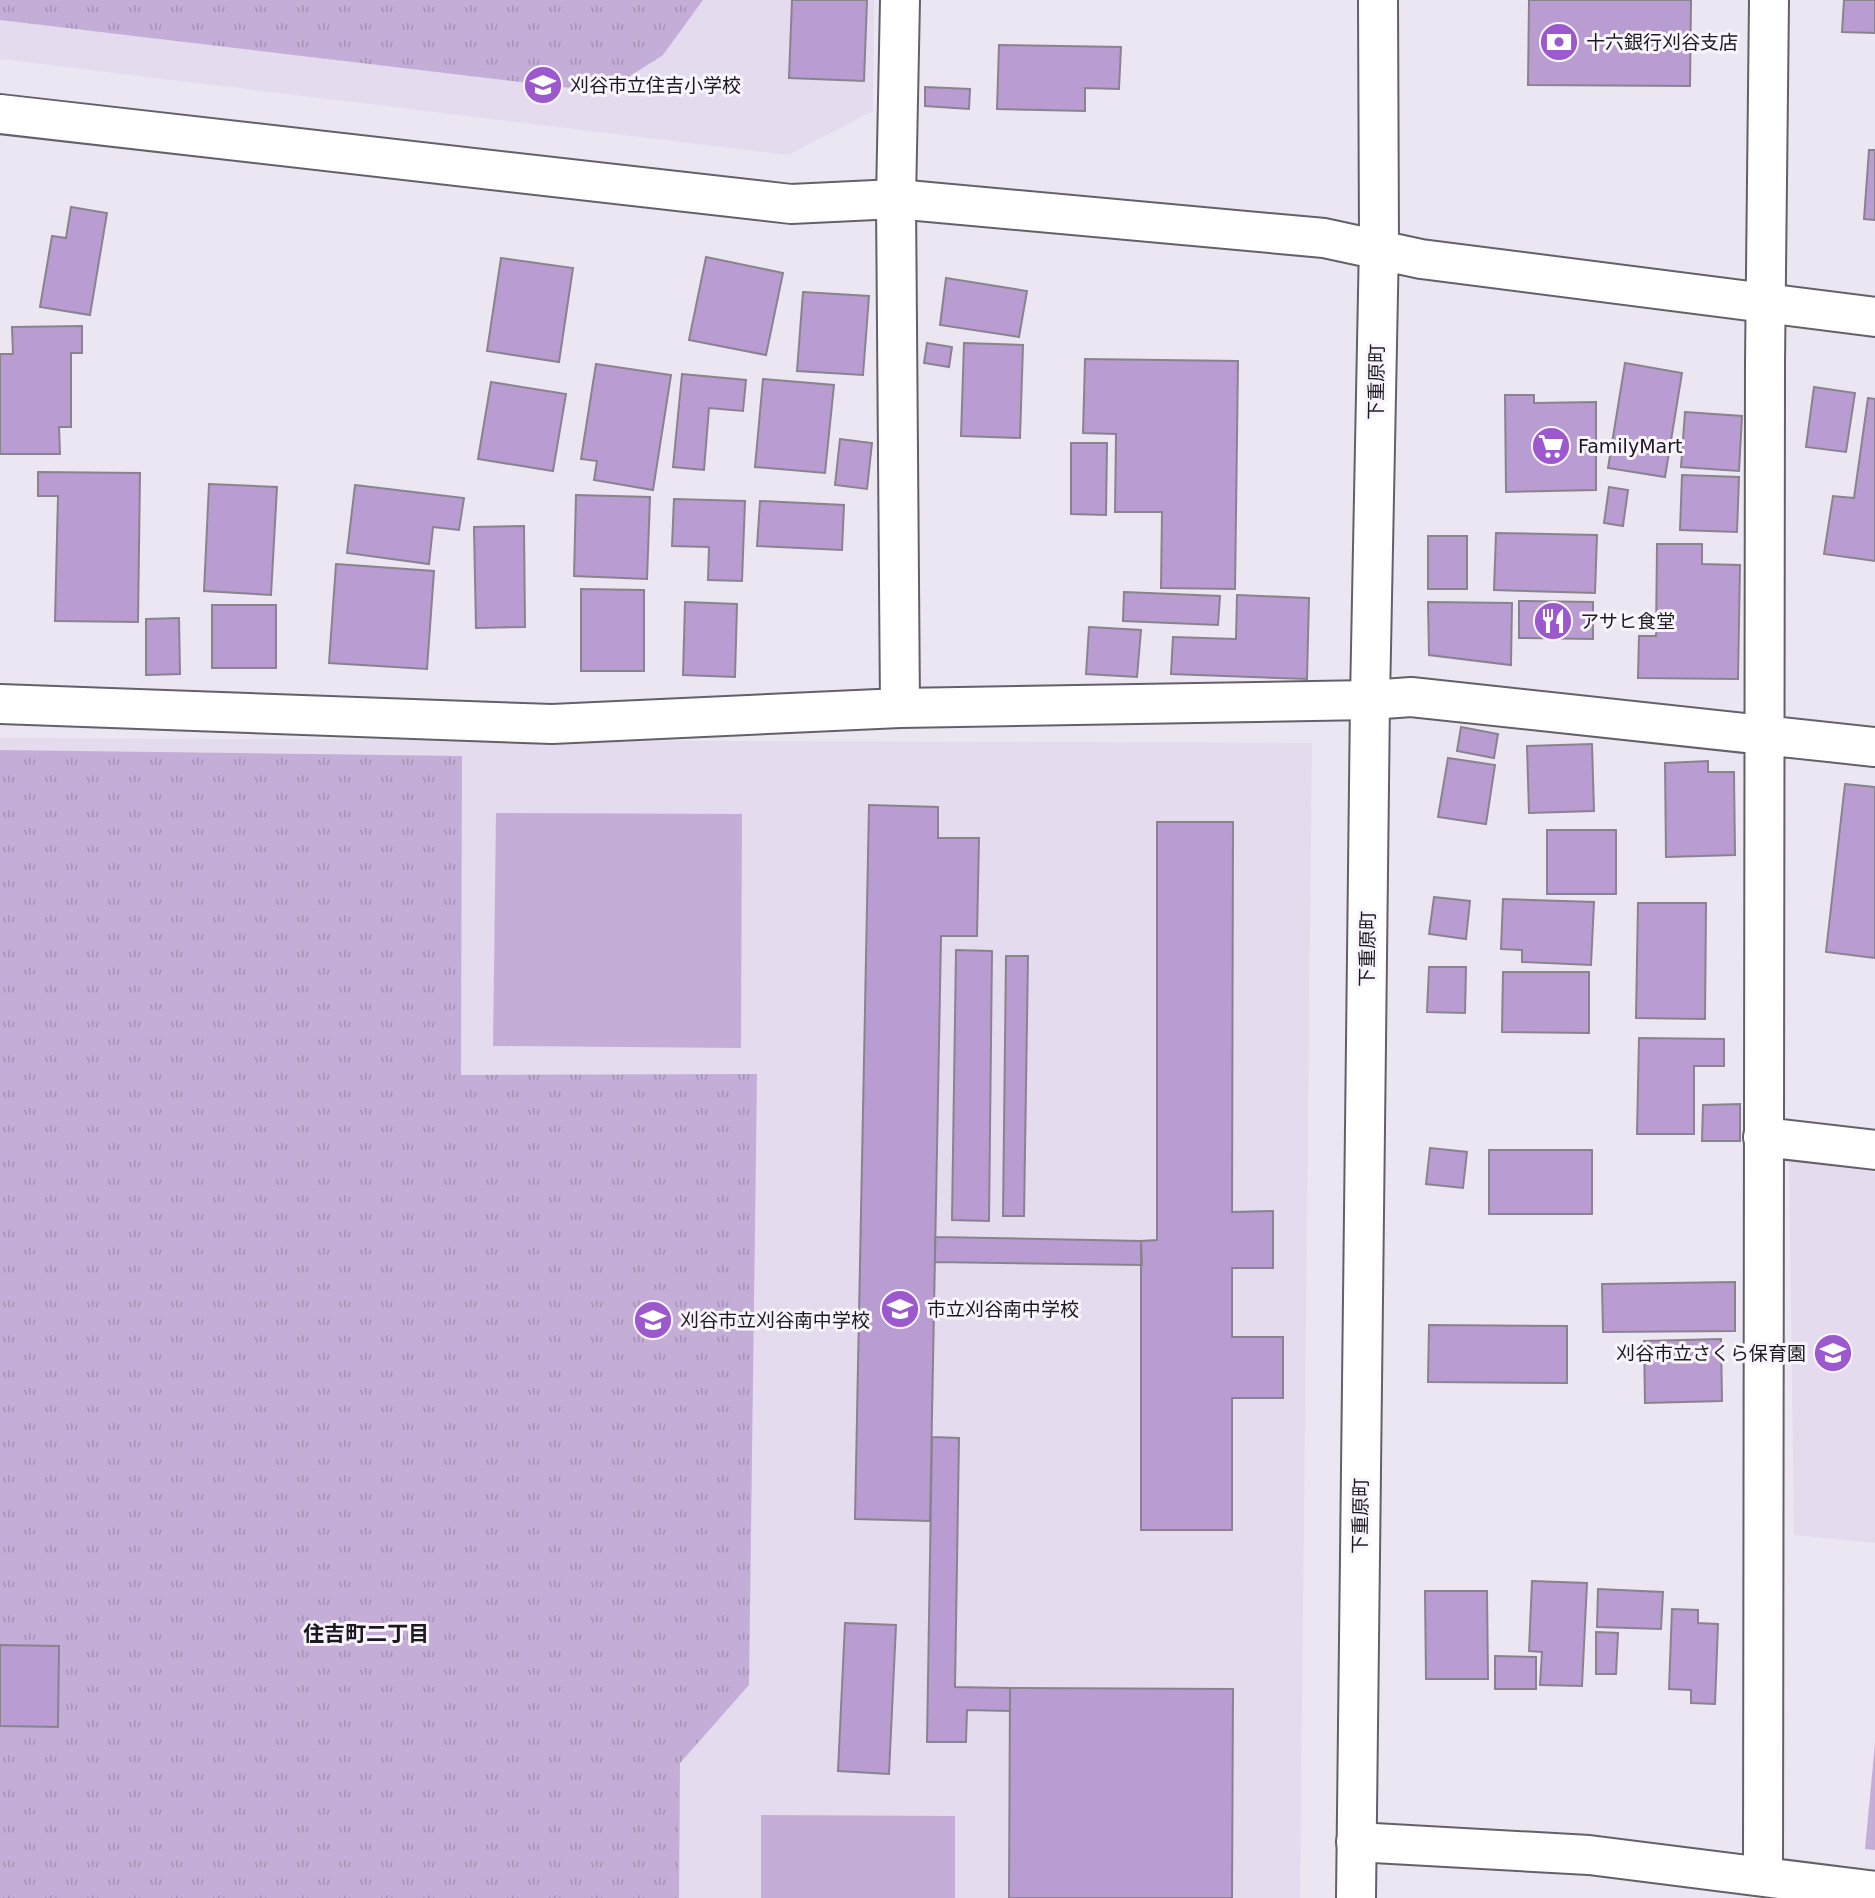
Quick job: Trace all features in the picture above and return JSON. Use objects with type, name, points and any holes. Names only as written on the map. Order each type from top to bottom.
[{"type":"street","points":[[900,0],[896,199],[900,708]]},
{"type":"street","name":"下重原町","points":[[1356,1898],[1378,252],[1378,0]]},
{"type":"street","points":[[1763,1876],[1765,303],[1769,0]]},
{"type":"street","points":[[0,114],[791,204],[896,199],[1324,238],[1378,252],[1421,259],[1875,317]]},
{"type":"street","points":[[0,704],[552,724],[900,708],[1370,700],[1411,697],[1875,747]]},
{"type":"street","points":[[1763,1137],[1875,1150]]},
{"type":"street","points":[[1356,1842],[1589,1856],[1875,1891]]},
{"type":"shaded area","name":"刈谷市立住吉小学校","points":[[0,0],[874,0],[873,111],[788,155],[0,59]]},
{"type":"shaded area","name":"刈谷市立刈谷南中学校","points":[[0,738],[1312,743],[1300,1898],[0,1898]]},
{"type":"shaded area","name":"刈谷市立さくら保育園","points":[[1789,1161],[1875,1172],[1875,1543],[1794,1535]]},
{"type":"green space","points":[[0,0],[703,0],[663,55],[605,92],[0,20]]},
{"type":"green space","points":[[0,750],[462,756],[461,1075],[757,1074],[749,1685],[680,1763],[679,1898],[0,1898]]},
{"type":"green space","points":[[496,813],[742,814],[741,1048],[493,1046]]},
{"type":"green space","points":[[1875,1743],[1875,1850],[1865,1849]]},
{"type":"green space","points":[[761,1815],[955,1816],[955,1898],[761,1898]]},
{"type":"building","points":[[792,0],[867,0],[864,81],[789,78]]},
{"type":"building","points":[[1529,0],[1691,0],[1690,86],[1528,85]]},
{"type":"building","points":[[1844,0],[1875,0],[1875,33],[1842,32]]},
{"type":"building","points":[[999,45],[1121,47],[1119,89],[1085,88],[1085,111],[997,109]]},
{"type":"building","points":[[925,87],[970,89],[969,109],[925,106]]},
{"type":"building","points":[[1869,150],[1875,150],[1875,220],[1864,219]]},
{"type":"building","points":[[71,207],[107,213],[90,315],[40,307],[52,236],[66,238]]},
{"type":"building","points":[[706,257],[783,273],[766,355],[689,340]]},
{"type":"building","points":[[501,258],[573,268],[559,362],[487,351]]},
{"type":"building","points":[[946,278],[1027,291],[1019,337],[940,325]]},
{"type":"building","points":[[803,292],[869,296],[863,375],[797,371]]},
{"type":"building","points":[[82,326],[82,353],[71,353],[71,427],[59,427],[60,454],[0,454],[0,354],[13,354],[12,327]]},
{"type":"building","points":[[927,343],[952,347],[949,367],[924,363]]},
{"type":"building","points":[[964,343],[1023,345],[1020,438],[961,436]]},
{"type":"building","points":[[1085,359],[1238,361],[1235,589],[1161,588],[1162,512],[1115,512],[1116,434],[1083,433]]},
{"type":"building","points":[[1625,363],[1682,373],[1665,477],[1608,468]]},
{"type":"building","points":[[596,364],[671,375],[653,490],[594,480],[597,461],[581,459]]},
{"type":"building","points":[[682,374],[746,380],[743,411],[709,408],[704,470],[673,467]]},
{"type":"building","points":[[763,379],[834,385],[825,473],[755,467]]},
{"type":"building","points":[[491,382],[566,394],[553,471],[478,459]]},
{"type":"building","points":[[1814,387],[1855,393],[1846,452],[1806,447]]},
{"type":"building","name":"FamilyMart","points":[[1505,395],[1534,395],[1534,403],[1596,402],[1596,490],[1506,492]]},
{"type":"building","points":[[1868,398],[1875,399],[1875,561],[1824,554],[1833,496],[1854,498]]},
{"type":"building","points":[[1685,412],[1742,416],[1739,471],[1681,467]]},
{"type":"building","points":[[840,439],[872,443],[867,489],[835,485]]},
{"type":"building","points":[[1071,443],[1107,443],[1106,515],[1071,514]]},
{"type":"building","points":[[38,472],[140,473],[138,622],[55,621],[58,496],[38,496]]},
{"type":"building","points":[[1682,475],[1739,477],[1737,532],[1680,530]]},
{"type":"building","points":[[209,484],[277,487],[271,595],[204,591]]},
{"type":"building","points":[[355,485],[464,498],[459,530],[433,527],[429,564],[347,553]]},
{"type":"building","points":[[1609,487],[1628,490],[1623,526],[1604,523]]},
{"type":"building","points":[[576,495],[650,497],[647,579],[574,576]]},
{"type":"building","points":[[674,499],[745,501],[742,581],[708,580],[709,547],[672,546]]},
{"type":"building","points":[[760,501],[844,505],[842,550],[757,546]]},
{"type":"building","points":[[524,526],[525,627],[476,628],[474,527]]},
{"type":"building","points":[[1496,533],[1597,535],[1595,593],[1494,590]]},
{"type":"building","points":[[1428,536],[1467,536],[1467,589],[1428,589]]},
{"type":"building","points":[[1657,544],[1702,544],[1702,564],[1740,565],[1738,679],[1638,678],[1639,636],[1656,636]]},
{"type":"building","points":[[336,564],[434,571],[427,669],[329,663]]},
{"type":"building","points":[[581,589],[644,590],[644,671],[581,671]]},
{"type":"building","points":[[1124,592],[1220,596],[1218,625],[1123,621]]},
{"type":"building","points":[[1237,595],[1309,598],[1307,679],[1171,674],[1173,637],[1236,639]]},
{"type":"building","points":[[1519,601],[1593,602],[1593,639],[1519,638]]},
{"type":"building","points":[[685,602],[737,604],[735,677],[683,675]]},
{"type":"building","points":[[1428,602],[1512,603],[1511,665],[1429,655]]},
{"type":"building","points":[[212,605],[276,605],[276,668],[212,668]]},
{"type":"building","points":[[179,618],[180,674],[146,675],[146,619]]},
{"type":"building","points":[[1089,627],[1141,630],[1137,677],[1086,674]]},
{"type":"building","points":[[1461,727],[1498,734],[1494,758],[1457,751]]},
{"type":"building","points":[[1592,744],[1594,811],[1529,813],[1527,746]]},
{"type":"building","points":[[1448,758],[1495,765],[1486,824],[1438,817]]},
{"type":"building","points":[[1708,761],[1708,772],[1734,772],[1735,855],[1666,857],[1665,763]]},
{"type":"building","points":[[1845,784],[1875,787],[1875,958],[1826,952]]},
{"type":"building","points":[[869,805],[938,807],[938,838],[979,838],[977,936],[941,936],[930,1521],[855,1519]]},
{"type":"building","points":[[1157,822],[1233,822],[1232,1212],[1273,1211],[1273,1268],[1232,1268],[1232,1337],[1283,1337],[1283,1398],[1232,1398],[1232,1530],[1141,1530],[1141,1241],[1157,1240]]},
{"type":"building","points":[[1547,830],[1616,830],[1616,894],[1547,894]]},
{"type":"building","points":[[1434,897],[1470,901],[1466,939],[1429,934]]},
{"type":"building","points":[[1503,899],[1594,902],[1591,965],[1522,962],[1522,950],[1501,949]]},
{"type":"building","points":[[1638,903],[1706,903],[1705,1019],[1636,1018]]},
{"type":"building","points":[[956,950],[992,951],[989,1221],[952,1220]]},
{"type":"building","points":[[1006,956],[1028,956],[1024,1216],[1003,1216]]},
{"type":"building","points":[[1429,967],[1466,967],[1465,1013],[1427,1012]]},
{"type":"building","points":[[1503,972],[1589,972],[1589,1033],[1502,1032]]},
{"type":"building","points":[[1639,1038],[1724,1039],[1724,1066],[1694,1066],[1694,1134],[1637,1134]]},
{"type":"building","points":[[1740,1104],[1740,1141],[1702,1141],[1703,1105]]},
{"type":"building","points":[[1430,1148],[1467,1152],[1463,1188],[1426,1184]]},
{"type":"building","points":[[1489,1150],[1592,1150],[1592,1214],[1489,1214]]},
{"type":"building","points":[[935,1237],[1141,1241],[1142,1265],[935,1262]]},
{"type":"building","points":[[1735,1282],[1735,1331],[1603,1332],[1602,1284]]},
{"type":"building","points":[[1429,1325],[1567,1326],[1567,1383],[1428,1382]]},
{"type":"building","points":[[1721,1339],[1722,1401],[1645,1403],[1644,1341]]},
{"type":"building","points":[[932,1437],[959,1438],[955,1687],[1010,1688],[1010,1711],[967,1710],[966,1742],[927,1742]]},
{"type":"building","points":[[1532,1581],[1587,1583],[1582,1686],[1540,1685],[1542,1652],[1529,1651]]},
{"type":"building","points":[[1598,1589],[1663,1592],[1661,1629],[1597,1627]]},
{"type":"building","points":[[1425,1591],[1487,1591],[1488,1679],[1426,1679]]},
{"type":"building","points":[[1672,1609],[1698,1610],[1698,1623],[1718,1624],[1715,1704],[1691,1703],[1691,1690],[1669,1689]]},
{"type":"building","points":[[845,1623],[896,1625],[889,1774],[838,1771]]},
{"type":"building","points":[[1596,1632],[1618,1633],[1616,1674],[1596,1674]]},
{"type":"building","points":[[0,1645],[59,1646],[58,1727],[0,1726]]},
{"type":"building","points":[[1495,1656],[1536,1657],[1536,1689],[1495,1689]]},
{"type":"building","points":[[1010,1688],[1233,1689],[1232,1898],[1009,1898]]},
{"type":"place","name":"十六銀行刈谷支店","points":[[1559,42]]},
{"type":"place","name":"刈谷市立住吉小学校","points":[[543,85]]},
{"type":"place","name":"FamilyMart","points":[[1551,446]]},
{"type":"place","name":"アサヒ食堂","points":[[1553,621]]},
{"type":"place","name":"市立刈谷南中学校","points":[[900,1309]]},
{"type":"place","name":"刈谷市立刈谷南中学校","points":[[653,1320]]},
{"type":"place","name":"刈谷市立さくら保育園","points":[[1833,1353]]},
{"type":"district","name":"住吉町二丁目","points":[[366,1634]]}]
